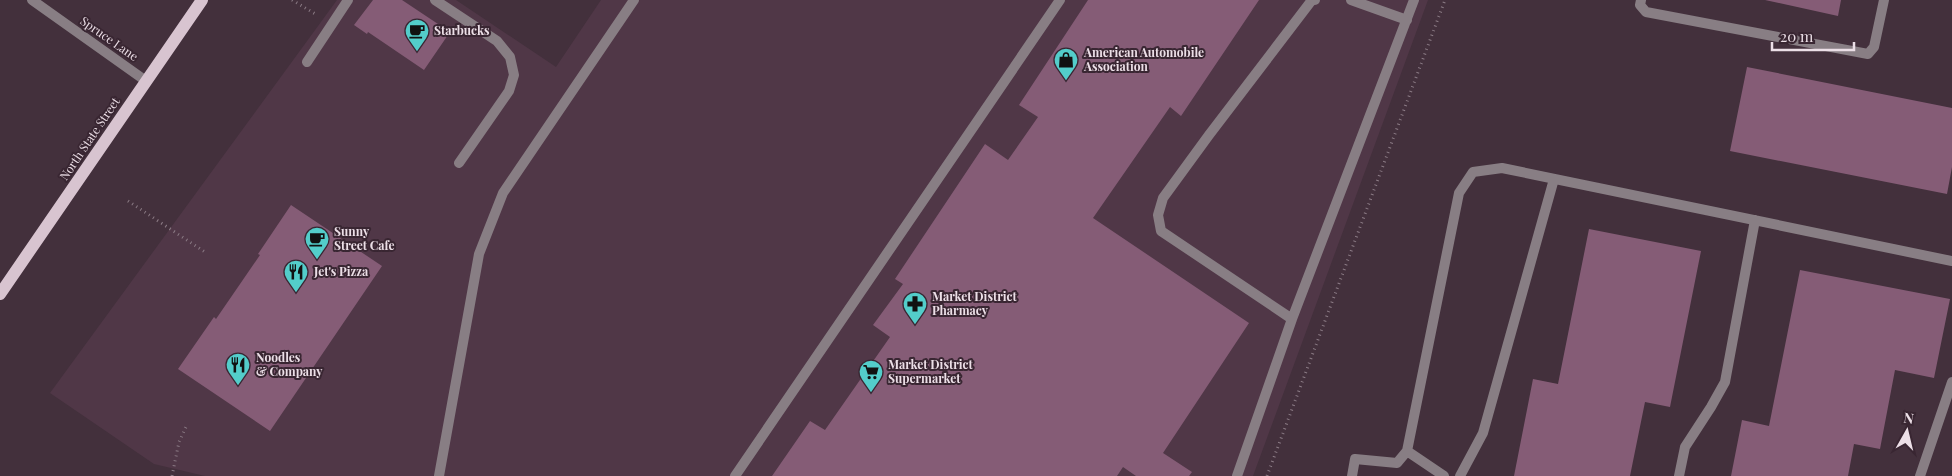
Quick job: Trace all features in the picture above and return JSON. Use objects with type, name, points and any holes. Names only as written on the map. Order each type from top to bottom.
[{"type":"main road","name":"North State Street","points":[[0,294],[202,0]]},
{"type":"street","name":"Spruce Lane","points":[[32,0],[146,81]]},
{"type":"street","points":[[307,62],[348,0]]},
{"type":"street","points":[[435,0],[497,41],[510,58],[514,75],[508,91],[459,163]]},
{"type":"street","points":[[439,476],[478,254],[503,192],[634,0]]},
{"type":"street","points":[[735,476],[1060,0]]},
{"type":"street","points":[[1292,320],[1161,231],[1158,215],[1163,198],[1203,143],[1312,0],[1315,0]]},
{"type":"street","points":[[1350,0],[1407,20]]},
{"type":"street","points":[[1237,476],[1292,320],[1414,0]]},
{"type":"street","points":[[1641,0],[1640,5],[1646,12],[1868,54],[1874,47],[1884,0]]},
{"type":"street","points":[[1352,476],[1355,459],[1396,463],[1407,451],[1458,192],[1474,172],[1502,168],[1952,261]]},
{"type":"street","points":[[1460,476],[1483,433],[1554,179]]},
{"type":"street","points":[[1679,476],[1684,447],[1725,382],[1754,220]]},
{"type":"street","points":[[1920,476],[1952,382]]},
{"type":"street","points":[[1407,451],[1444,476]]},
{"type":"path","points":[[292,0],[332,24]]},
{"type":"path","points":[[1267,476],[1445,0]]},
{"type":"path","points":[[128,202],[205,252]]},
{"type":"path","points":[[172,476],[179,442],[186,427]]},
{"type":"shaded area","points":[[337,0],[456,0],[556,67],[601,0],[1428,0],[1253,476],[205,476],[154,464],[50,393]]},
{"type":"building","name":"Starbucks","points":[[373,0],[402,0],[450,32],[424,70],[368,32],[367,34],[354,25]]},
{"type":"building","points":[[1088,0],[1259,0],[1181,116],[1170,107],[1093,218],[1249,323],[1163,453],[1192,472],[1189,476],[1136,476],[1123,467],[1117,476],[772,476],[810,421],[825,430],[890,337],[873,325],[903,284],[895,279],[985,144],[1008,160],[1038,117],[1019,105]]},
{"type":"building","points":[[1765,0],[1841,0],[1838,16]]},
{"type":"building","points":[[1747,67],[1952,108],[1952,167],[1947,194],[1730,151]]},
{"type":"building","points":[[291,205],[382,266],[270,431],[178,369],[214,317],[216,319],[260,255],[258,254]]},
{"type":"building","points":[[1589,229],[1701,251],[1670,407],[1645,402],[1630,476],[1514,476],[1533,379],[1558,384]]},
{"type":"building","points":[[1800,270],[1950,299],[1934,378],[1895,370],[1880,449],[1854,444],[1848,476],[1731,476],[1742,420],[1769,426]]},
{"type":"place","name":"Starbucks","points":[[417,52]]},
{"type":"place","name":"American Automobile Association","points":[[1066,81]]},
{"type":"place","name":"Sunny Street Cafe","points":[[317,260]]},
{"type":"place","name":"Jet's Pizza","points":[[296,293]]},
{"type":"place","name":"Market District Pharmacy","points":[[915,325]]},
{"type":"place","name":"Noodles & Company","points":[[238,386]]},
{"type":"place","name":"Market District Supermarket","points":[[871,393]]}]
